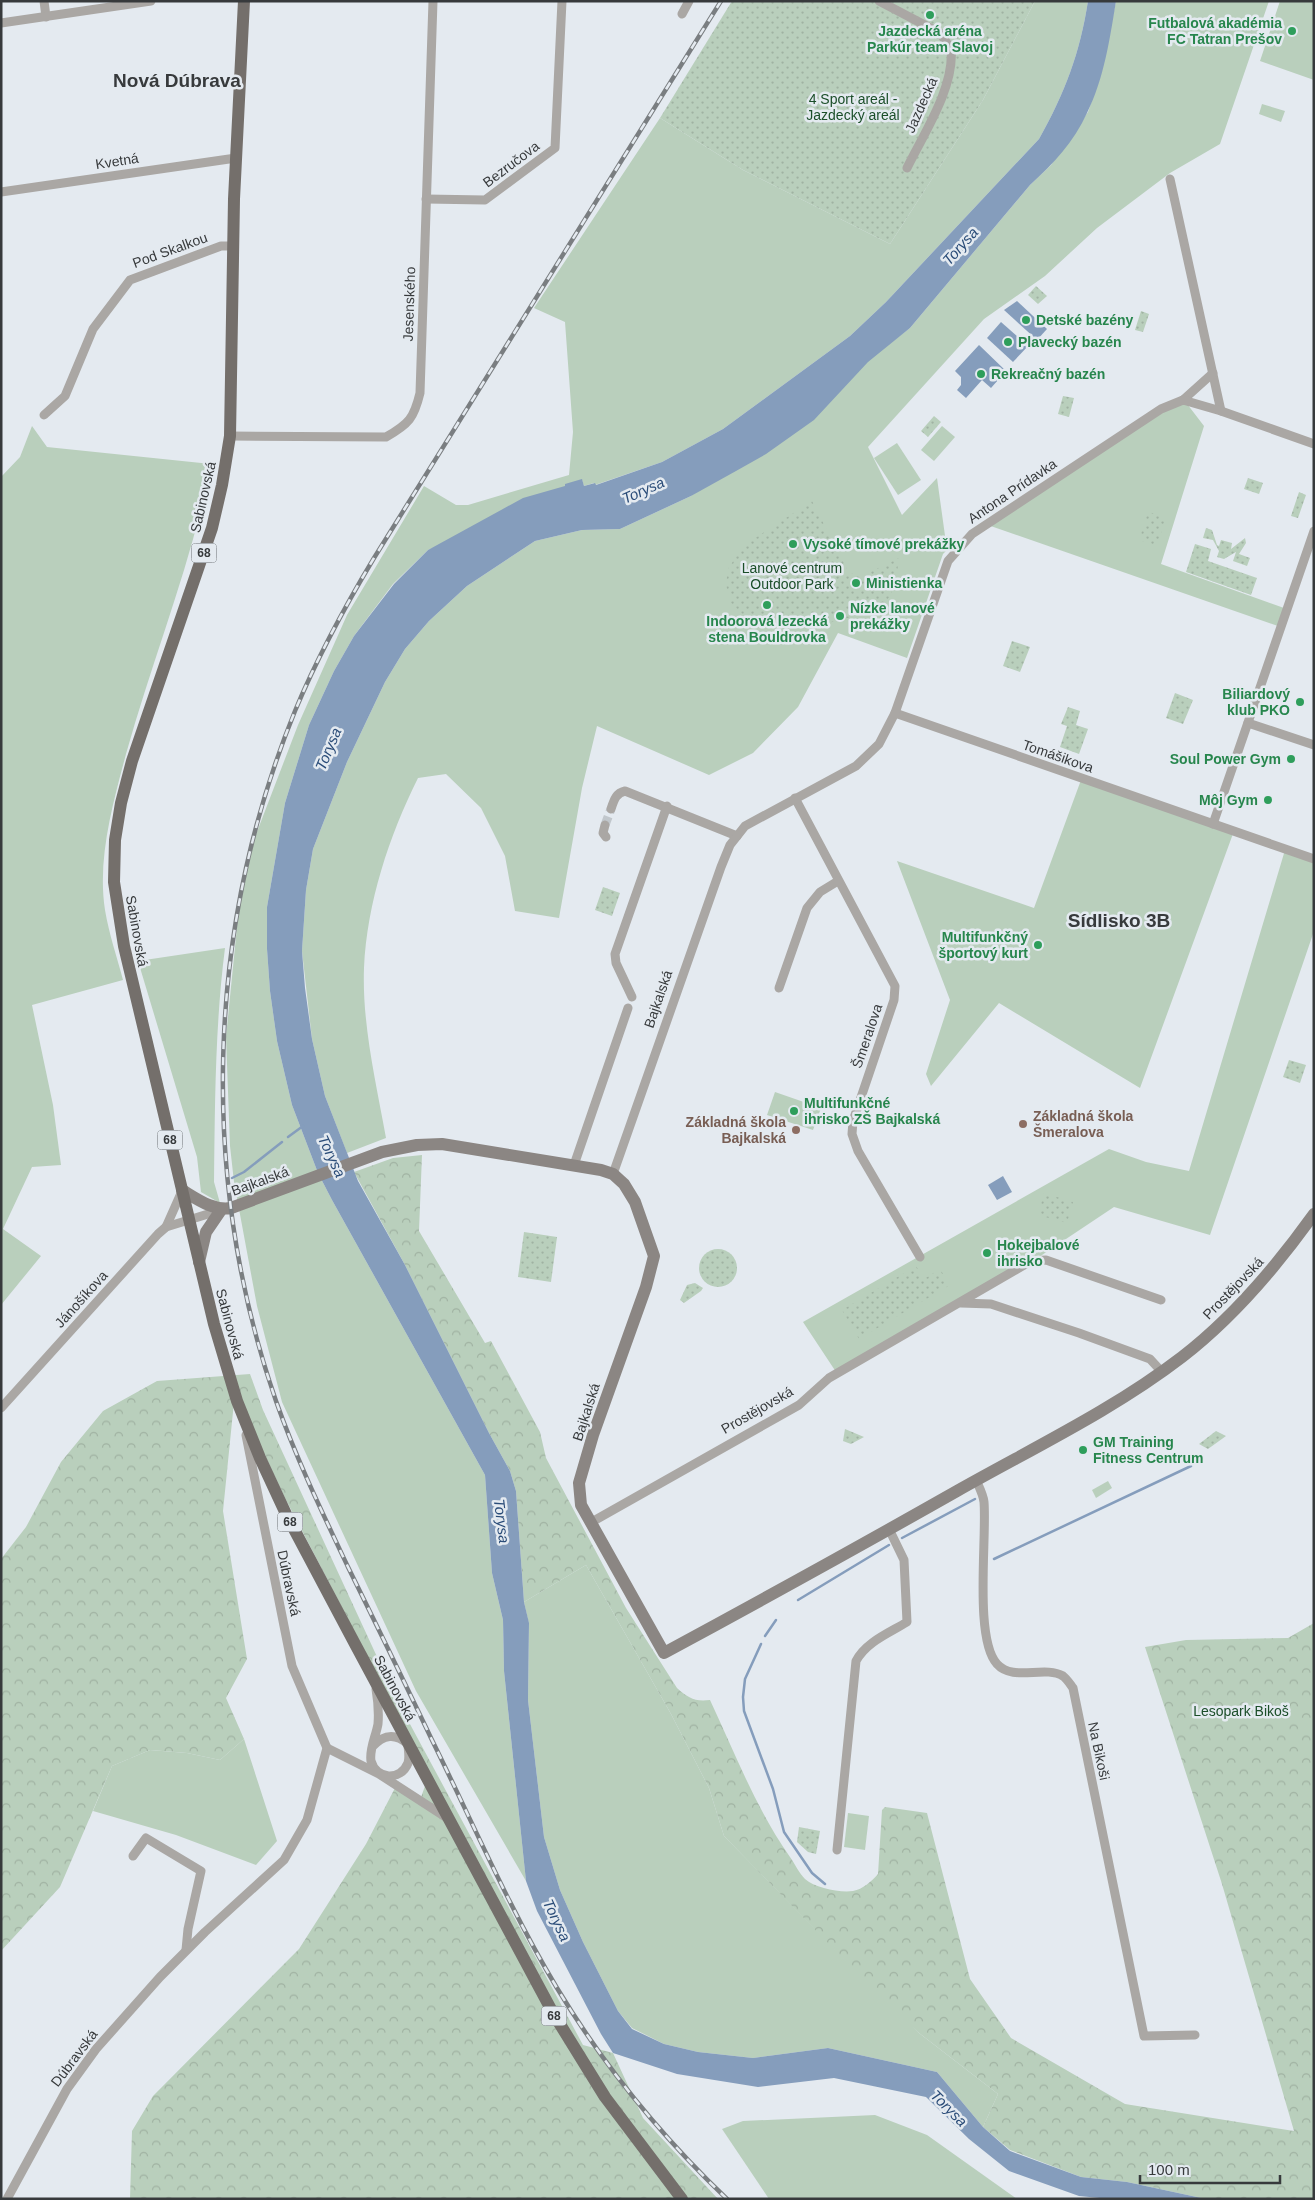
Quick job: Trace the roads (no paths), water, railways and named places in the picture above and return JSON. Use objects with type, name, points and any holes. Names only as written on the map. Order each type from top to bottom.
[{"type":"main road","name":"Sabinovská","points":[[244,1],[232,246],[230,436],[222,485],[212,528],[128,775],[119,814],[114,852],[115,893],[124,946],[199,1262],[222,1355],[243,1418],[286,1514],[449,1819]]},
{"type":"main road","name":"68","points":[[449,1819],[572,2046],[605,2097],[682,2199]]},
{"type":"street","points":[[44,1],[46,16]]},
{"type":"street","points":[[1,23],[151,1]]},
{"type":"street","name":"Jesenského","points":[[230,436],[386,437],[405,426],[415,412],[420,392],[432,1]]},
{"type":"street","name":"Bezručova","points":[[426,199],[485,200],[555,148],[562,1]]},
{"type":"street","points":[[682,14],[690,1]]},
{"type":"street","name":"Jazdecká","points":[[879,1],[940,33],[951,49],[949,76],[940,100],[907,168]]},
{"type":"street","name":"Kvetná","points":[[1,192],[236,158]]},
{"type":"street","points":[[1170,179],[1221,411]]},
{"type":"street","name":"Pod Skalkou","points":[[44,415],[65,396],[93,329],[130,280],[221,246],[232,246]]},
{"type":"street","name":"Antona Prídavka","points":[[895,714],[948,561],[972,534],[1161,409],[1183,400],[1213,373]]},
{"type":"street","points":[[1183,400],[1221,411],[1314,444]]},
{"type":"street","points":[[1213,824],[1314,531]]},
{"type":"street","name":"Bajkalská","points":[[613,1174],[724,858],[737,836],[745,826],[856,766],[879,744],[895,714]]},
{"type":"street","name":"Tomášikova","points":[[895,714],[1314,859]]},
{"type":"street","points":[[1248,723],[1314,745]]},
{"type":"street","points":[[611,809],[616,796],[620,792],[626,791],[668,806],[737,836]]},
{"type":"street","name":"Šmeralova","points":[[795,798],[895,986],[894,1000],[853,1121],[852,1134],[858,1151],[920,1257]]},
{"type":"street","name":"Bajkalská","points":[[632,997],[616,963],[615,954],[668,806]]},
{"type":"street","points":[[605,825],[603,833],[606,837]]},
{"type":"street","points":[[780,988],[807,908],[820,892],[838,881]]},
{"type":"street","name":"Bajkalská","points":[[574,1165],[628,1008]]},
{"type":"street","name":"Bajkalská","points":[[190,1220],[250,1202],[394,1148],[442,1144],[574,1165],[613,1174],[624,1184],[635,1202],[654,1256],[646,1287],[593,1435],[580,1483],[581,1504],[664,1653]]},
{"type":"street","points":[[166,1227],[182,1190],[221,1210],[206,1232],[199,1262]]},
{"type":"street","name":"Prostějovská","points":[[664,1653],[1107,1407],[1161,1371],[1207,1336],[1271,1272],[1314,1214]]},
{"type":"street","points":[[166,1227],[190,1220]]},
{"type":"street","name":"Jánošíkova","points":[[1,1408],[166,1227]]},
{"type":"street","name":"Prostějovská","points":[[590,1523],[799,1405],[829,1378],[1031,1261],[1046,1260],[1161,1300]]},
{"type":"street","points":[[990,1285],[991,1304]]},
{"type":"street","points":[[960,1303],[991,1304],[1079,1333],[1150,1359],[1161,1371]]},
{"type":"street","name":"Dúbravská","points":[[7,2199],[67,2089],[96,2049],[186,1950],[284,1860],[307,1820],[327,1748],[292,1666],[243,1418]]},
{"type":"street","name":"Na Bikoši","points":[[976,1480],[983,1499],[983,1587],[985,1620],[991,1653],[997,1665],[1004,1669],[1012,1672],[1053,1672],[1065,1677],[1073,1688],[1144,2036],[1195,2035]]},
{"type":"street","points":[[837,1850],[856,1662],[860,1653],[868,1646],[907,1622],[904,1560],[888,1529]]},
{"type":"street","points":[[356,1761],[367,1758],[372,1749],[378,1740],[394,1736],[408,1744],[408,1762],[404,1770],[397,1775],[388,1777],[379,1774],[373,1767],[372,1749],[378,1725],[379,1706],[375,1682]]},
{"type":"street","points":[[327,1748],[379,1774],[449,1819]]},
{"type":"street","points":[[133,1856],[146,1838],[201,1871],[188,1929],[186,1950]]},
{"type":"water","name":"Torysa","points":[[1088,1],[1116,1],[1106,58],[1098,86],[1076,134],[1047,169],[1030,185],[910,328],[868,362],[814,420],[766,454],[736,471],[691,496],[620,529],[582,530],[535,541],[467,586],[429,621],[405,649],[385,682],[347,762],[313,849],[306,890],[302,951],[312,1039],[325,1096],[358,1181],[405,1265],[510,1471],[516,1491],[524,1602],[529,1623],[528,1700],[544,1837],[560,1890],[583,1942],[618,2011],[632,2029],[664,2044],[698,2052],[753,2058],[828,2048],[937,2072],[983,2127],[1010,2151],[1081,2177],[1127,2182],[1206,2199],[1110,2199],[1079,2196],[1009,2171],[969,2139],[926,2097],[834,2078],[758,2087],[677,2074],[613,2053],[601,2034],[537,1911],[526,1881],[504,1671],[503,1620],[492,1573],[485,1475],[318,1173],[292,1105],[277,1041],[270,991],[267,949],[267,907],[285,803],[309,725],[334,671],[354,636],[394,584],[428,550],[523,498],[582,479],[584,486],[595,483],[596,485],[662,462],[723,429],[850,336],[886,302],[1039,139],[1064,89],[1081,38]]},
{"type":"water","name":"Detské bazény","points":[[1017,301],[1047,329],[1037,340],[1004,310]]},
{"type":"water","name":"Plavecký bazén","points":[[1001,322],[1028,346],[1013,362],[987,338]]},
{"type":"water","name":"Rekreačný bazén","points":[[979,345],[1006,371],[991,388],[982,380],[966,398],[957,390],[961,385],[961,377],[955,371]]},
{"type":"water","points":[[1003,1176],[1012,1192],[997,1200],[988,1185]]},
{"type":"waterway","points":[[288,1137],[303,1126]]},
{"type":"waterway","points":[[232,1178],[244,1172],[282,1142]]},
{"type":"waterway","points":[[994,1559],[1191,1466]]},
{"type":"waterway","points":[[902,1538],[975,1499]]},
{"type":"waterway","points":[[798,1600],[889,1545]]},
{"type":"waterway","points":[[765,1636],[776,1620]]},
{"type":"waterway","points":[[761,1644],[745,1679],[744,1711],[773,1789],[784,1832],[812,1873],[825,1884]]},
{"type":"tunnel","points":[[605,825],[611,809]]},
{"type":"railway","points":[[721,1],[374,558],[312,672],[295,711],[265,794],[244,880],[230,967],[223,1054],[225,1142],[234,1230],[251,1316],[276,1401],[310,1485],[507,1896],[539,1958],[594,2045],[635,2099],[679,2150],[727,2199]]},
{"type":"place","name":"Jazdecká aréna Parkúr team Slavoj","points":[[930,15]]},
{"type":"place","name":"Futbalová akadémia FC Tatran Prešov","points":[[1292,31]]},
{"type":"place","name":"Detské bazény","points":[[1026,320]]},
{"type":"place","name":"Plavecký bazén","points":[[1008,342]]},
{"type":"place","name":"Rekreačný bazén","points":[[981,374]]},
{"type":"place","name":"Vysoké tímové prekážky","points":[[793,544]]},
{"type":"place","name":"Ministienka","points":[[856,583]]},
{"type":"place","name":"Indoorová lezecká stena Bouldrovka","points":[[767,605]]},
{"type":"place","name":"Nízke lanové prekážky","points":[[840,616]]},
{"type":"place","name":"Biliardový klub PKO","points":[[1300,702]]},
{"type":"place","name":"Soul Power Gym","points":[[1291,759]]},
{"type":"place","name":"Môj Gym","points":[[1268,800]]},
{"type":"place","name":"Multifunkčný športový kurt","points":[[1038,945]]},
{"type":"place","name":"Multifunkčné ihrisko ZŠ Bajkalská","points":[[794,1111]]},
{"type":"place","name":"Základná škola Šmeralova","points":[[1023,1124]]},
{"type":"place","name":"Základná škola Bajkalská","points":[[796,1130]]},
{"type":"place","name":"Hokejbalové ihrisko","points":[[987,1253]]},
{"type":"place","name":"GM Training Fitness Centrum","points":[[1083,1450]]},
{"type":"district","name":"Nová Dúbrava","points":[[177,80]]},
{"type":"district","name":"Sídlisko 3B","points":[[1119,920]]},
{"type":"park label","name":"4 Sport areál - Jazdecký areál","points":[[853,108]]},
{"type":"park label","name":"Lanové centrum Outdoor Park","points":[[792,576]]},
{"type":"park label","name":"Lesopark Bikoš","points":[[1241,1711]]}]
